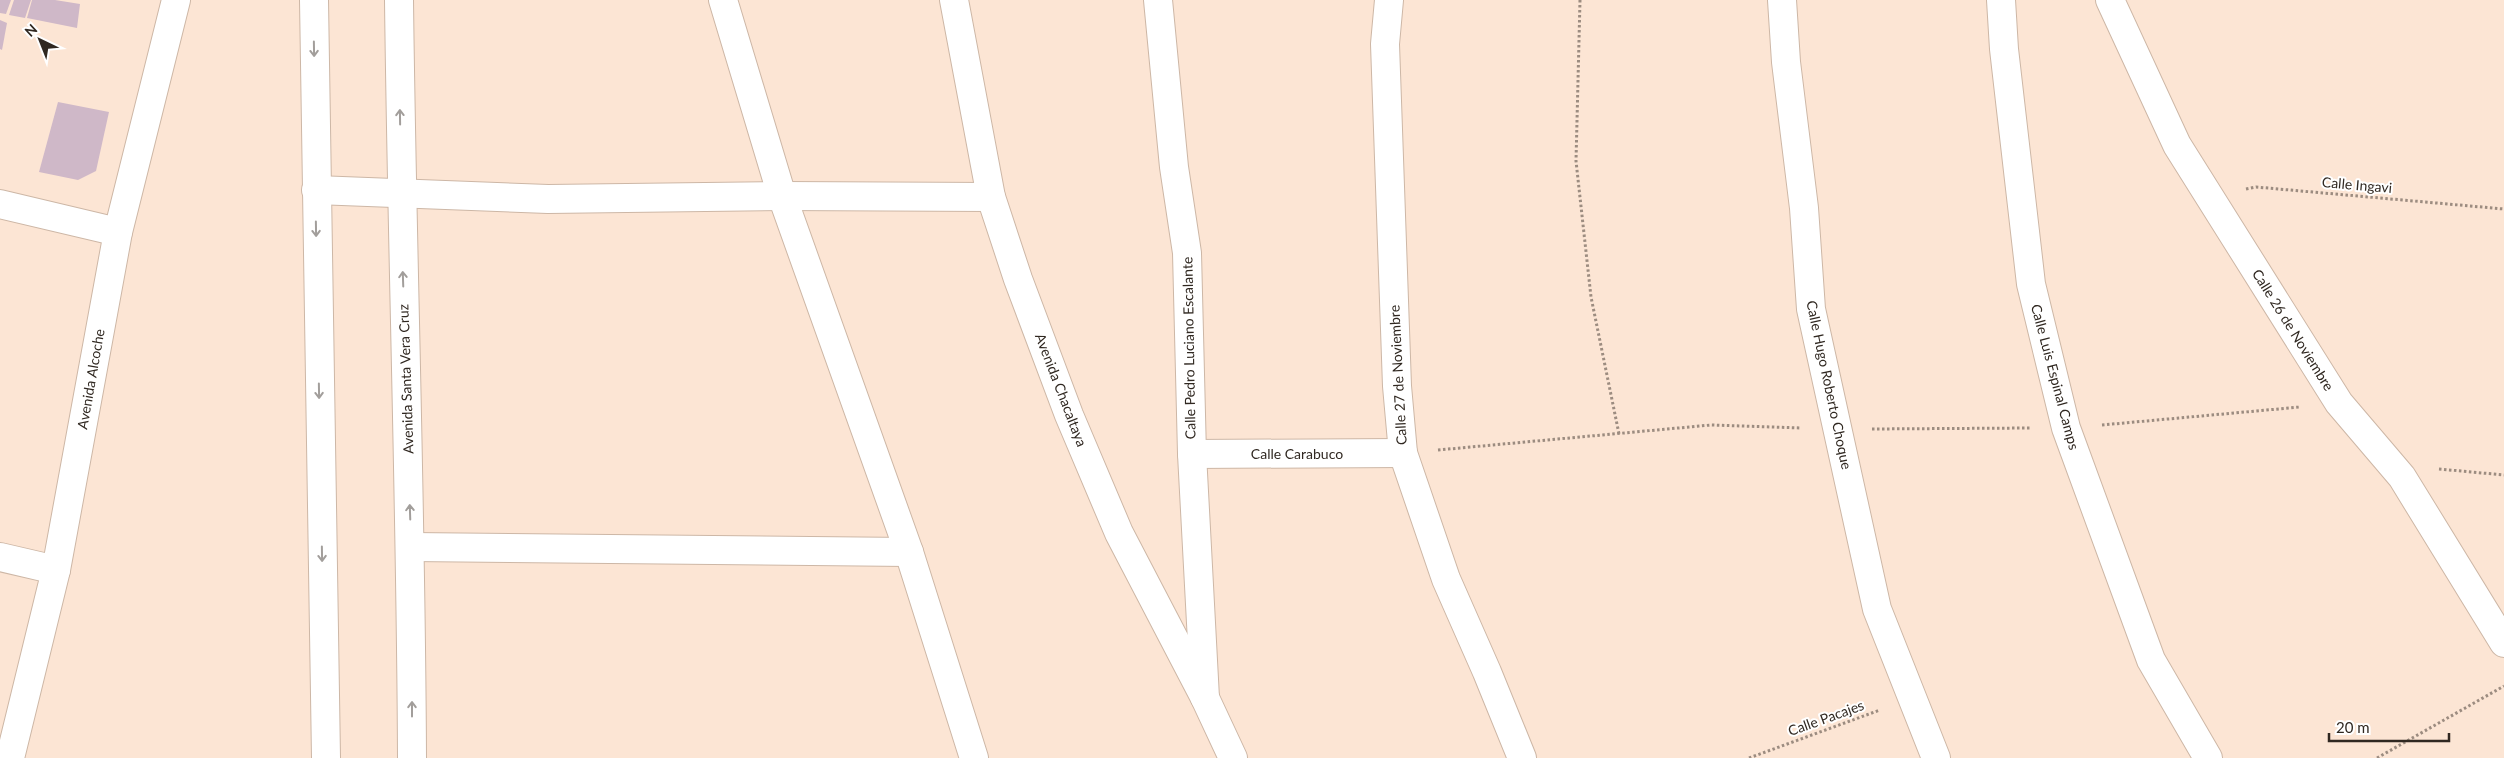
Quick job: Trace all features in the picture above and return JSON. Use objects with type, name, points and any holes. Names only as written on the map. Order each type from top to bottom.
[{"type":"street","name":"Avenida Alcoche","points":[[10,758],[56,570],[118,232],[176,0]]},
{"type":"street","points":[[314,0],[326,758]]},
{"type":"street","name":"Avenida Santa Vera Cruz","points":[[399,0],[401,192],[411,547],[412,758]]},
{"type":"street","points":[[723,0],[782,196],[909,552],[974,758]]},
{"type":"street","name":"Avenida Chacaltaya","points":[[954,0],[991,197],[1018,279],[1062,397],[1119,533],[1205,698],[1232,758]]},
{"type":"street","name":"Calle Pedro Luciano Escalante","points":[[1158,0],[1174,167],[1187,253],[1192,454],[1205,698]]},
{"type":"street","name":"Calle 27 de Noviembre","points":[[1389,0],[1385,44],[1396,366],[1403,453],[1446,579],[1488,672],[1522,758]]},
{"type":"street","name":"Calle Hugo Roberto Choque","points":[[1782,0],[1786,62],[1804,208],[1811,309],[1878,609],[1911,699],[1936,758]]},
{"type":"street","name":"Calle Luis Espinal Camps","points":[[2001,0],[2004,49],[2031,284],[2066,428],[2151,660],[2208,758]]},
{"type":"street","name":"Calle 26 de Noviembre","points":[[2110,0],[2176,145],[2339,403],[2402,477],[2504,643]]},
{"type":"street","points":[[316,190],[401,192],[548,200],[782,196],[991,197]]},
{"type":"street","points":[[0,204],[118,232]]},
{"type":"street","name":"Calle Carabuco","points":[[1192,454],[1403,453]]},
{"type":"street","points":[[411,547],[909,552]]},
{"type":"street","points":[[0,557],[56,570]]},
{"type":"path","points":[[1580,0],[1576,161],[1591,296],[1619,434]]},
{"type":"path","name":"Calle Ingavi","points":[[2209,198],[2256,188],[2504,209]]},
{"type":"path","points":[[2402,477],[2434,468],[2504,475]]},
{"type":"path","points":[[2377,758],[2504,686]]},
{"type":"path","name":"Calle Pacajes","points":[[1749,758],[1911,699]]},
{"type":"building","points":[[0,0],[11,0],[6,14],[0,13]]},
{"type":"building","points":[[14,0],[31,0],[25,18],[9,15]]},
{"type":"building","points":[[32,0],[55,0],[80,4],[77,28],[27,18]]},
{"type":"building","points":[[0,20],[7,23],[2,50],[0,49]]},
{"type":"building","points":[[58,102],[109,112],[96,171],[78,180],[39,172]]}]
